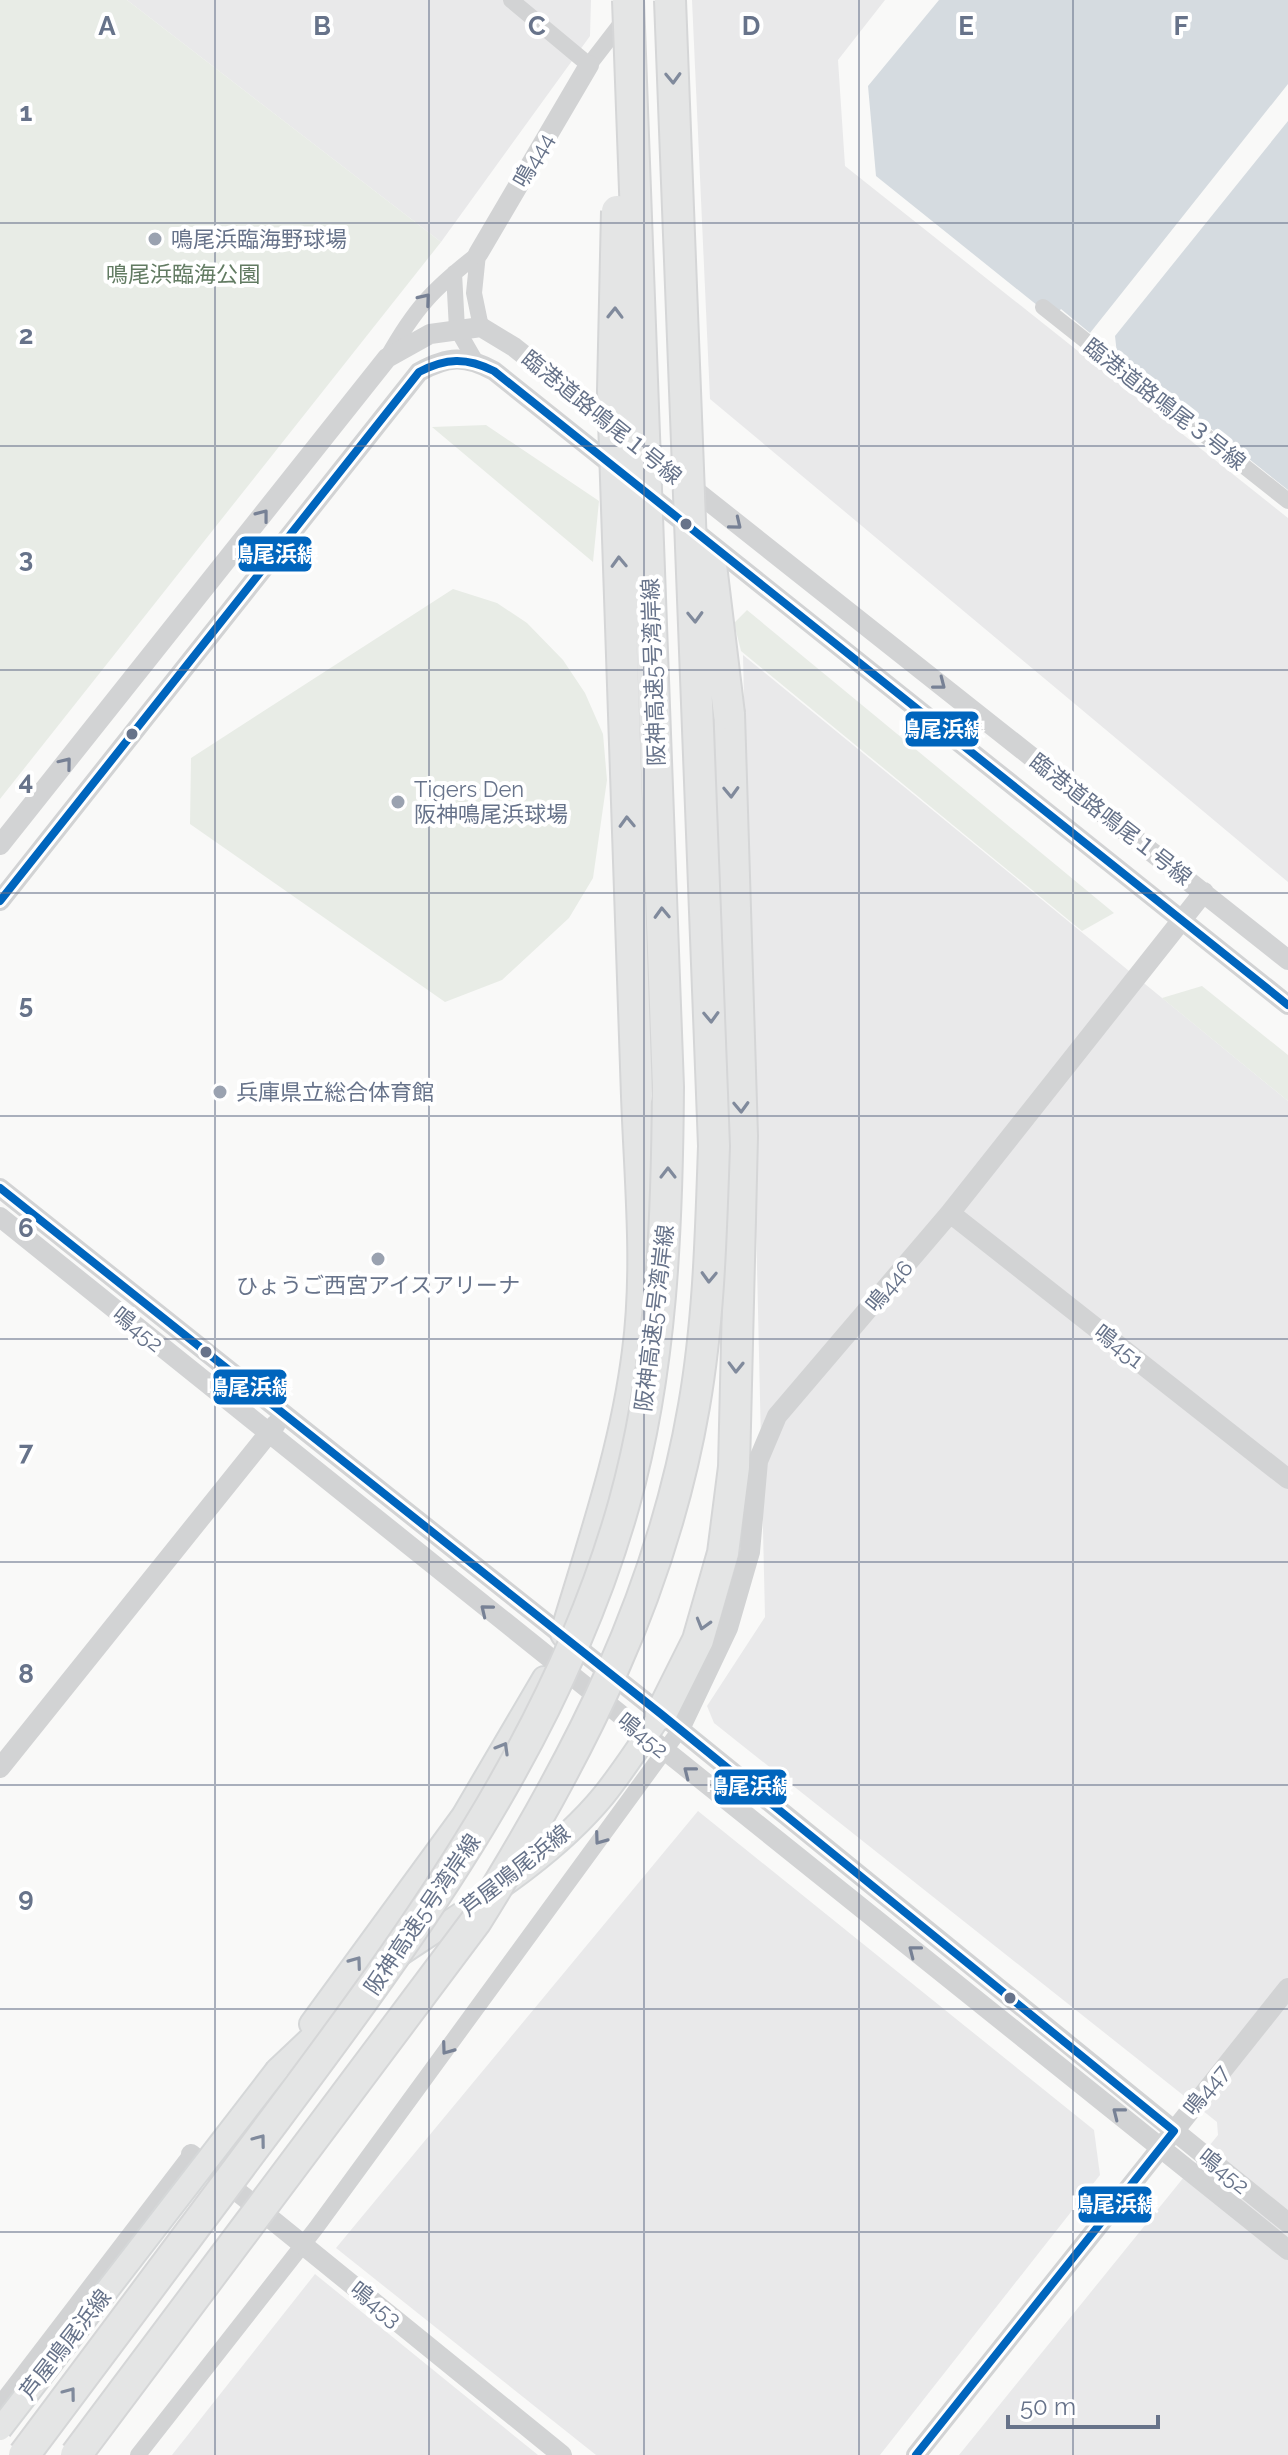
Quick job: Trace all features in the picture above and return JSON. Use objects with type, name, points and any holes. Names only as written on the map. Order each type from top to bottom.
[{"type":"highway","points":[[559,1651],[624,1438],[639,1349],[642,1256],[613,391],[618,182],[616,0]]},
{"type":"highway","name":"阪神高速5号湾岸線","points":[[24,2455],[369,1994],[451,1874],[552,1700],[594,1598],[625,1503],[647,1403],[661,1302],[668,1102],[628,0]]},
{"type":"highway","name":"阪神高速5号湾岸線","points":[[76,2455],[476,1921],[533,1831],[590,1722],[634,1625],[669,1522],[694,1406],[708,1301],[714,1146],[670,0]]},
{"type":"highway","points":[[662,1734],[698,1640],[723,1553],[734,1467],[741,1152],[729,714],[683,328]]},
{"type":"main road","name":"芦屋鳴尾浜線","points":[[0,2429],[277,2070],[463,1816],[559,1651]]},
{"type":"main road","name":"芦屋鳴尾浜線","points":[[277,2070],[392,1960],[500,1886],[576,1823],[662,1734]]},
{"type":"street","points":[[511,0],[589,65]]},
{"type":"street","name":"鳴444","points":[[478,254],[589,65],[639,0]]},
{"type":"street","points":[[0,845],[387,358],[410,317],[440,282],[478,254]]},
{"type":"street","points":[[387,358],[404,345],[430,334],[481,327],[474,293],[478,254]]},
{"type":"street","points":[[454,273],[457,329],[476,362]]},
{"type":"street","name":"臨港道路鳴尾３号線","points":[[1043,307],[1288,501]]},
{"type":"street","name":"臨港道路鳴尾１号線","points":[[481,327],[514,347],[1288,960]]},
{"type":"street","points":[[0,901],[419,372],[440,360],[461,357],[476,362]]},
{"type":"street","name":"臨港道路鳴尾１号線","points":[[476,362],[494,371],[1288,1005]]},
{"type":"street","name":"鳴446","points":[[662,1734],[728,1628],[750,1552],[758,1461],[777,1416],[950,1213],[1204,892]]},
{"type":"street","name":"鳴452","points":[[0,1188],[283,1414],[559,1651],[1288,2250]]},
{"type":"street","name":"鳴451","points":[[950,1213],[1288,1479]]},
{"type":"street","name":"鳴452","points":[[0,1217],[268,1434],[559,1651]]},
{"type":"street","points":[[0,1768],[283,1414]]},
{"type":"street","points":[[138,2455],[302,2244],[662,1734]]},
{"type":"street","name":"鳴452","points":[[662,1734],[1288,2223]]},
{"type":"street","name":"鳴447","points":[[916,2455],[1288,1988]]},
{"type":"street","points":[[0,2404],[191,2154]]},
{"type":"street","name":"鳴453","points":[[191,2154],[562,2455]]},
{"type":"shaded area","points":[[127,0],[591,0],[590,36],[441,242]]},
{"type":"shaded area","points":[[692,0],[885,0],[838,60],[845,166],[1288,518],[1288,882],[710,399]]},
{"type":"shaded area","points":[[939,0],[1288,0],[1288,84],[1090,333],[1061,309],[1053,318],[876,176],[868,86]]},
{"type":"shaded area","points":[[1288,121],[1288,490],[1117,354],[1115,336]]},
{"type":"shaded area","points":[[743,655],[1288,1101],[1288,2455],[959,2455],[1218,2135],[1217,2122],[714,1723],[707,1706],[765,1617]]},
{"type":"shaded area","points":[[698,1811],[1094,2130],[1100,2175],[880,2455],[596,2455],[336,2248]]},
{"type":"shaded area","points":[[315,2274],[538,2455],[172,2455]]},
{"type":"green space","name":"鳴尾浜臨海公園","points":[[0,0],[127,0],[441,242],[0,799]]},
{"type":"green space","points":[[486,425],[599,501],[593,562],[432,427]]},
{"type":"green space","name":"Tigers Den 阪神鳴尾浜球場","points":[[453,589],[497,603],[527,623],[563,660],[585,693],[603,734],[607,780],[593,878],[569,918],[502,980],[445,1002],[190,824],[191,758]]},
{"type":"green space","points":[[747,610],[1114,913],[1082,931],[741,651],[734,623]]},
{"type":"green space","points":[[1202,986],[1288,1055],[1288,1101],[1162,998]]},
{"type":"transit line","name":"鳴尾浜線","points":[[0,901],[419,372],[438,364],[465,361],[494,371],[1288,1005]]},
{"type":"transit line","name":"鳴尾浜線","points":[[0,1188],[661,1714],[1174,2131],[916,2455]]},
{"type":"place","name":"鳴尾浜臨海野球場","points":[[155,239]]},
{"type":"place","name":"Tigers Den 阪神鳴尾浜球場","points":[[398,802]]},
{"type":"place","name":"兵庫県立総合体育館","points":[[220,1092]]},
{"type":"place","name":"ひょうご西宮アイスアリーナ","points":[[378,1259]]}]
